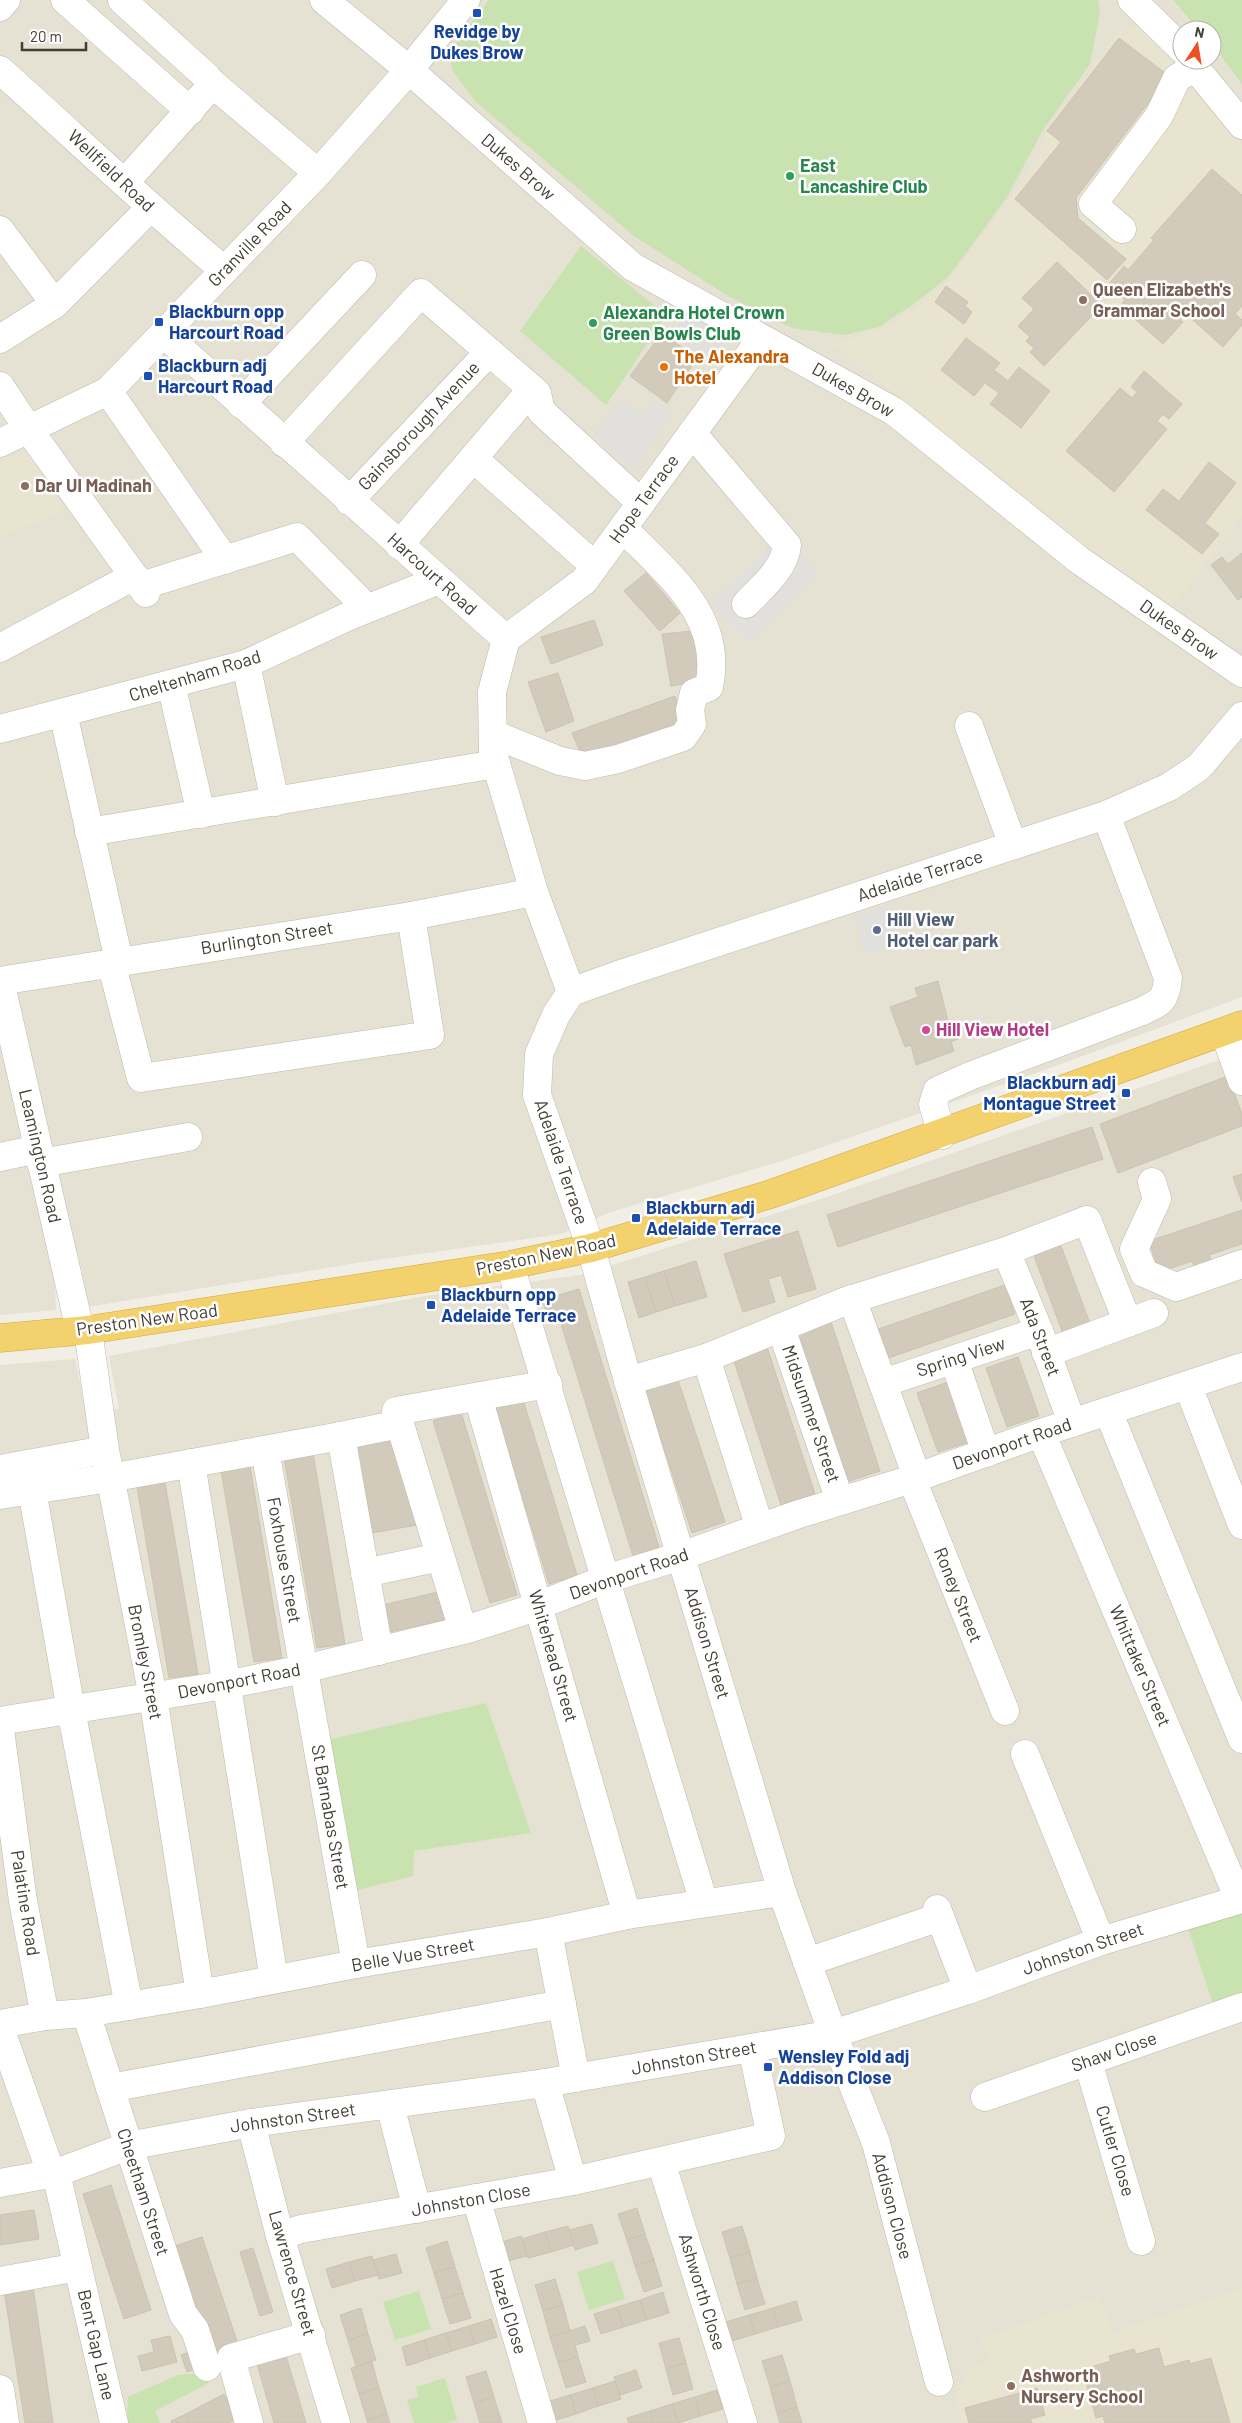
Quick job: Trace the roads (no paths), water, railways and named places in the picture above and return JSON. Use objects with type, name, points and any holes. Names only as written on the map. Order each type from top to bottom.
[{"type":"highway","name":"Preston New Road","points":[[0,1338],[84,1330],[510,1265],[591,1248],[772,1194],[942,1135],[1233,1028]]},
{"type":"street","points":[[0,7],[6,0]]},
{"type":"street","points":[[65,0],[190,111]]},
{"type":"street","points":[[122,0],[213,84],[318,173]]},
{"type":"street","name":"Dukes Brow","points":[[324,0],[409,70],[633,268],[894,412],[1079,560],[1242,673]]},
{"type":"street","name":"Granville Road","points":[[0,443],[108,391],[318,173],[409,70],[466,0]]},
{"type":"street","points":[[1132,0],[1172,42]]},
{"type":"street","name":"Wellfield Road","points":[[0,70],[125,182],[150,208],[224,270]]},
{"type":"street","points":[[1122,229],[1094,204],[1159,116],[1182,70]]},
{"type":"street","points":[[1197,70],[1242,125]]},
{"type":"street","points":[[125,182],[213,84]]},
{"type":"street","points":[[0,339],[55,304],[150,208]]},
{"type":"street","points":[[0,230],[55,304]]},
{"type":"street","points":[[241,404],[362,275]]},
{"type":"street","points":[[284,442],[421,292],[489,352],[641,503]]},
{"type":"street","name":"Harcourt Road","points":[[164,334],[506,640]]},
{"type":"street","name":"Hope Terrace","points":[[506,640],[584,581],[761,338]]},
{"type":"street","name":"Gainsborough Avenue","points":[[349,501],[489,352]]},
{"type":"street","points":[[0,386],[29,430],[140,585]]},
{"type":"street","points":[[108,391],[225,560]]},
{"type":"street","points":[[399,545],[474,459],[537,400]]},
{"type":"street","points":[[692,433],[787,545],[786,553],[779,567],[746,604]]},
{"type":"street","points":[[474,459],[595,566]]},
{"type":"street","points":[[493,734],[560,760],[585,766],[618,759],[683,737],[692,724],[690,710],[694,693],[709,687],[712,672],[708,634],[692,600],[623,528]]},
{"type":"street","points":[[0,648],[140,585],[297,537],[367,608]]},
{"type":"street","name":"Cheltenham Road","points":[[0,729],[246,664],[367,608],[439,580]]},
{"type":"street","points":[[506,640],[492,692],[493,753],[534,892],[571,992]]},
{"type":"street","points":[[246,664],[276,802]]},
{"type":"street","points":[[171,684],[201,814]]},
{"type":"street","points":[[62,713],[90,832],[115,962],[141,1078],[430,1034],[411,916]]},
{"type":"street","name":"Adelaide Terrace","points":[[591,1248],[537,1095],[538,1054],[556,1015],[571,992],[1013,845],[1106,816],[1169,786],[1199,767],[1242,716]]},
{"type":"street","points":[[969,726],[1013,845]]},
{"type":"street","points":[[90,832],[496,764]]},
{"type":"street","points":[[942,1135],[936,1123],[933,1104],[937,1091],[970,1076],[1140,1012],[1163,1000],[1167,991],[1168,978],[1106,816]]},
{"type":"street","name":"Burlington Street","points":[[0,981],[411,916],[534,892]]},
{"type":"street","name":"Leamington Road","points":[[0,981],[39,1156],[84,1330]]},
{"type":"street","points":[[1233,1028],[1242,1081]]},
{"type":"street","points":[[0,1157],[39,1156],[188,1137]]},
{"type":"street","points":[[1152,1182],[1157,1199],[1134,1249],[1144,1273],[1176,1287],[1242,1264]]},
{"type":"street","points":[[628,1381],[706,1358],[852,1299],[1006,1251],[1087,1220],[1128,1323]]},
{"type":"street","name":"Addison Street","points":[[591,1248],[628,1381],[782,1892],[833,2034]]},
{"type":"street","name":"Ada Street","points":[[1006,1251],[1043,1342],[1072,1423]]},
{"type":"street","points":[[510,1265],[548,1384],[704,1903]]},
{"type":"street","name":"Roney Street","points":[[852,1299],[883,1383],[914,1478],[1004,1710]]},
{"type":"street","name":"Spring View","points":[[883,1383],[954,1360],[1128,1323],[1154,1314]]},
{"type":"street","name":"Midsummer Street","points":[[781,1328],[840,1501]]},
{"type":"street","name":"Bromley Street","points":[[84,1330],[110,1478],[153,1697],[200,1994]]},
{"type":"street","points":[[706,1358],[760,1528]]},
{"type":"street","points":[[954,1360],[986,1453]]},
{"type":"street","name":"Devonport Road","points":[[0,1721],[225,1685],[304,1669],[463,1630],[539,1606],[606,1579],[914,1478],[1041,1433],[1242,1368]]},
{"type":"street","points":[[463,1630],[396,1411],[548,1384]]},
{"type":"street","points":[[1188,1386],[1242,1525]]},
{"type":"street","name":"Whitehead Street","points":[[478,1397],[627,1915]]},
{"type":"street","points":[[1108,1411],[1242,1739]]},
{"type":"street","points":[[0,1495],[110,1478],[400,1424]]},
{"type":"street","name":"Whittaker Street","points":[[1041,1433],[1241,1899]]},
{"type":"street","points":[[340,1436],[379,1651]]},
{"type":"street","points":[[0,1469],[105,1450]]},
{"type":"street","name":"Foxhouse Street","points":[[265,1450],[304,1669]]},
{"type":"street","points":[[191,1463],[225,1685],[274,1979]]},
{"type":"street","points":[[32,1490],[71,1710],[128,2006]]},
{"type":"street","points":[[365,1573],[440,1557]]},
{"type":"street","name":"St Barnabas Street","points":[[304,1669],[356,1964]]},
{"type":"street","name":"Palatine Road","points":[[0,1730],[11,1899],[45,2016]]},
{"type":"street","points":[[1025,1754],[1101,1940]]},
{"type":"street","name":"Belle Vue Street","points":[[0,2024],[45,2016],[86,2013],[200,1994],[356,1964],[548,1932],[627,1915],[782,1892]]},
{"type":"street","name":"Johnston Street","points":[[0,2182],[54,2173],[128,2146],[251,2123],[545,2083],[833,2034],[968,1990],[1101,1940],[1241,1899]]},
{"type":"street","points":[[807,1962],[938,1913],[968,1990]]},
{"type":"street","points":[[548,1932],[576,2078]]},
{"type":"street","points":[[110,2088],[562,2004]]},
{"type":"street","name":"Shaw Close","points":[[985,2097],[1242,2007]]},
{"type":"street","name":"Cheetham Street","points":[[86,2013],[183,2314],[195,2330],[207,2367]]},
{"type":"street","name":"Bent Gap Lane","points":[[0,2028],[11,2094],[54,2173],[114,2423]]},
{"type":"street","name":"Addison Close","points":[[833,2034],[876,2143],[939,2382]]},
{"type":"street","name":"Johnston Close","points":[[280,2236],[301,2229],[573,2181],[771,2136],[752,2048]]},
{"type":"street","name":"Cutler Close","points":[[1088,2062],[1141,2241]]},
{"type":"street","points":[[545,2083],[573,2181]]},
{"type":"street","points":[[390,2105],[417,2209]]},
{"type":"street","name":"Lawrence Street","points":[[251,2123],[280,2236],[336,2423]]},
{"type":"street","name":"Ashworth Close","points":[[661,2162],[743,2423]]},
{"type":"street","name":"Hazel Close","points":[[476,2198],[542,2423]]},
{"type":"street","name":"Bent Gap Lane","points":[[0,2281],[78,2267]]},
{"type":"street","points":[[249,2423],[230,2358],[311,2335]]},
{"type":"street","points":[[0,2389],[5,2423]]},
{"type":"place","name":"Revidge by Dukes Brow","points":[[477,13]]},
{"type":"place","name":"East Lancashire Club","points":[[790,176]]},
{"type":"place","name":"Queen Elizabeth's Grammar School","points":[[1083,300]]},
{"type":"place","name":"Blackburn opp Harcourt Road","points":[[159,322]]},
{"type":"place","name":"Alexandra Hotel Crown Green Bowls Club","points":[[593,323]]},
{"type":"place","name":"The Alexandra Hotel","points":[[664,367]]},
{"type":"place","name":"Blackburn adj Harcourt Road","points":[[148,376]]},
{"type":"place","name":"Dar Ul Madinah","points":[[25,486]]},
{"type":"place","name":"Hill View Hotel car park","points":[[877,930]]},
{"type":"place","name":"Hill View Hotel","points":[[926,1030]]},
{"type":"place","name":"Blackburn adj Montague Street","points":[[1126,1093]]},
{"type":"place","name":"Blackburn adj Adelaide Terrace","points":[[636,1218]]},
{"type":"place","name":"Blackburn opp Adelaide Terrace","points":[[431,1305]]},
{"type":"place","name":"Wensley Fold adj Addison Close","points":[[768,2067]]},
{"type":"place","name":"Ashworth Nursery School","points":[[1011,2386]]}]
